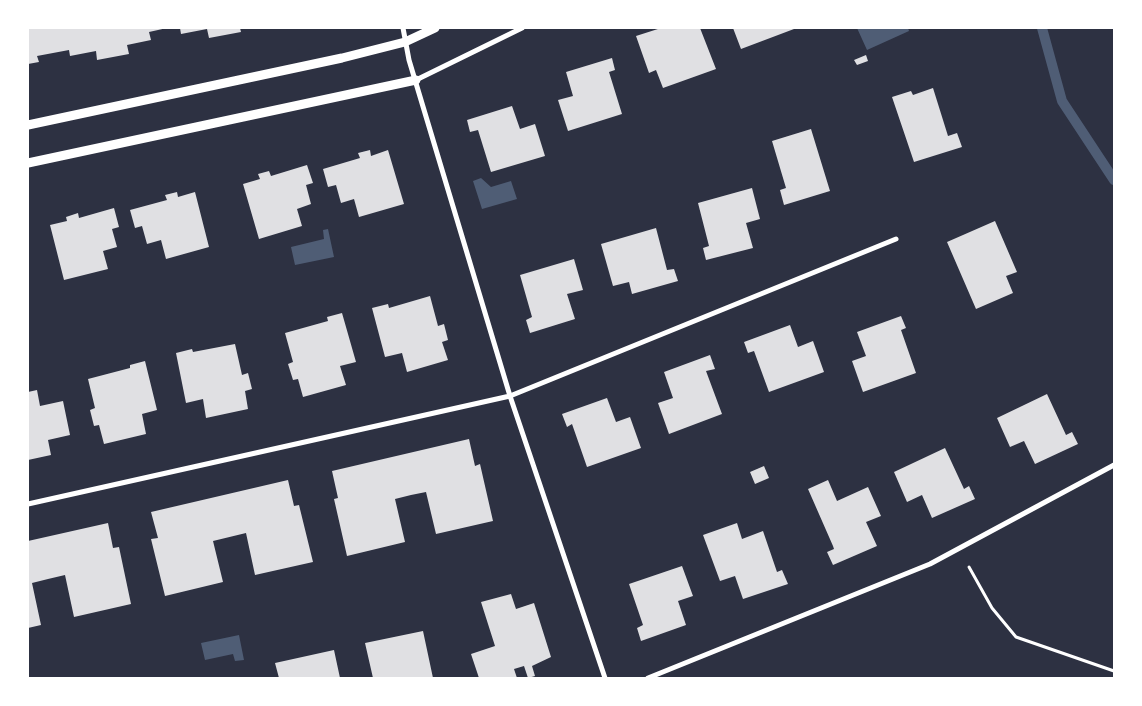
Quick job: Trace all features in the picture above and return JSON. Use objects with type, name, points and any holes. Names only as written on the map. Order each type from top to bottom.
[{"type":"street","points":[[403,28],[416,80],[510,396],[605,678]]},
{"type":"street","points":[[28,125],[332,60],[405,42],[435,28]]},
{"type":"street","points":[[28,163],[416,80],[522,28]]},
{"type":"street","points":[[28,504],[510,396],[896,239]]},
{"type":"street","points":[[648,678],[930,564],[1114,465]]},
{"type":"path","points":[[959,548],[992,608],[1016,638],[1114,670]]},
{"type":"water","points":[[857,28],[908,28],[909,31],[867,50]]},
{"type":"water","points":[[481,178],[491,187],[511,181],[517,199],[482,209],[473,181]]},
{"type":"water","points":[[328,229],[334,257],[295,265],[291,247],[324,239],[323,230]]},
{"type":"water","points":[[239,635],[244,660],[235,661],[233,654],[205,660],[201,643]]},
{"type":"building","points":[[28,28],[167,28],[149,32],[151,40],[127,45],[129,54],[97,60],[96,51],[70,56],[69,50],[37,56],[39,62],[28,64]]},
{"type":"building","points":[[180,28],[240,28],[241,32],[209,38],[207,29],[181,34]]},
{"type":"building","points":[[661,28],[700,28],[716,69],[663,88],[656,70],[649,73],[636,36]]},
{"type":"building","points":[[733,28],[793,28],[794,29],[741,49]]},
{"type":"building","points":[[866,55],[868,61],[857,65],[854,60]]},
{"type":"building","points":[[612,58],[615,70],[609,72],[622,114],[568,131],[558,100],[573,96],[566,72]]},
{"type":"building","points":[[933,88],[948,136],[957,133],[962,147],[914,162],[892,97],[911,91],[913,95]]},
{"type":"building","points":[[512,106],[520,129],[535,124],[545,156],[491,172],[478,130],[470,132],[467,120]]},
{"type":"building","points":[[811,129],[830,191],[784,205],[780,190],[786,188],[772,141]]},
{"type":"building","points":[[370,150],[371,156],[388,150],[404,204],[359,217],[354,199],[341,203],[336,185],[328,187],[323,169],[360,158],[358,153]]},
{"type":"building","points":[[307,165],[313,183],[306,185],[311,204],[297,209],[302,226],[259,239],[243,184],[260,179],[258,174],[269,171],[271,176]]},
{"type":"building","points":[[752,188],[760,219],[746,223],[753,248],[706,260],[703,248],[709,246],[698,203]]},
{"type":"building","points":[[177,192],[178,197],[195,192],[209,247],[166,259],[161,240],[147,244],[142,226],[135,228],[130,210],[167,200],[165,195]]},
{"type":"building","points":[[114,208],[119,227],[112,229],[117,247],[103,251],[108,269],[64,280],[50,225],[67,221],[66,217],[78,213],[79,218]]},
{"type":"building","points":[[995,221],[1017,272],[1006,276],[1013,293],[976,309],[947,242]]},
{"type":"building","points":[[656,228],[667,270],[674,269],[678,281],[632,294],[629,282],[613,286],[601,244]]},
{"type":"building","points":[[574,259],[583,290],[567,294],[575,319],[530,333],[526,320],[532,317],[520,275]]},
{"type":"building","points":[[430,296],[438,326],[444,324],[448,340],[442,342],[448,360],[407,372],[402,353],[385,357],[372,308],[388,304],[389,308]]},
{"type":"building","points":[[342,313],[356,362],[340,366],[346,385],[303,397],[298,379],[293,380],[288,364],[293,362],[285,333],[328,321],[327,317]]},
{"type":"building","points":[[901,316],[906,328],[901,330],[916,373],[863,392],[852,361],[866,356],[857,332]]},
{"type":"building","points":[[790,325],[798,347],[813,341],[824,372],[769,392],[754,351],[748,353],[744,342]]},
{"type":"building","points":[[235,344],[242,375],[248,373],[252,389],[245,391],[248,409],[206,418],[203,399],[186,403],[176,353],[192,349],[193,352]]},
{"type":"building","points":[[710,355],[715,369],[706,371],[722,414],[669,434],[658,403],[673,398],[664,372]]},
{"type":"building","points":[[145,361],[157,410],[142,414],[146,434],[104,444],[99,425],[94,426],[90,410],[95,408],[88,379],[130,368],[130,365]]},
{"type":"building","points":[[37,390],[40,406],[63,401],[70,435],[48,440],[51,455],[28,460],[28,392]]},
{"type":"building","points":[[1047,394],[1066,435],[1072,432],[1078,444],[1035,464],[1024,441],[1010,447],[997,418]]},
{"type":"building","points":[[607,398],[616,422],[630,417],[641,448],[587,467],[572,424],[567,427],[562,414]]},
{"type":"building","points":[[469,439],[475,466],[480,464],[493,521],[436,534],[426,492],[411,495],[395,499],[405,542],[347,556],[334,499],[338,498],[332,471]]},
{"type":"building","points":[[945,448],[964,489],[969,486],[975,499],[932,518],[922,495],[907,502],[894,472]]},
{"type":"building","points":[[764,466],[769,478],[755,484],[750,472]]},
{"type":"building","points":[[288,480],[294,506],[299,505],[313,562],[255,575],[246,533],[213,541],[223,582],[165,596],[151,539],[158,538],[151,512]]},
{"type":"building","points":[[828,480],[837,501],[868,487],[881,516],[866,522],[877,546],[833,565],[827,552],[834,549],[808,489]]},
{"type":"building","points":[[108,523],[113,548],[119,547],[131,604],[74,617],[65,575],[32,583],[41,625],[28,628],[28,541]]},
{"type":"building","points":[[737,523],[742,539],[763,531],[777,572],[782,570],[788,584],[743,599],[735,576],[720,581],[703,535]]},
{"type":"building","points":[[682,566],[693,596],[678,601],[686,625],[641,641],[637,628],[643,625],[629,584]]},
{"type":"building","points":[[511,594],[516,609],[534,603],[551,657],[532,666],[535,676],[528,678],[524,666],[514,669],[517,678],[479,678],[471,654],[495,646],[481,602]]},
{"type":"building","points":[[423,631],[433,678],[373,678],[365,643]]},
{"type":"building","points":[[334,650],[340,678],[279,678],[275,663]]},
{"type":"waterway","points":[[1042,28],[1062,101],[1114,180]]}]
